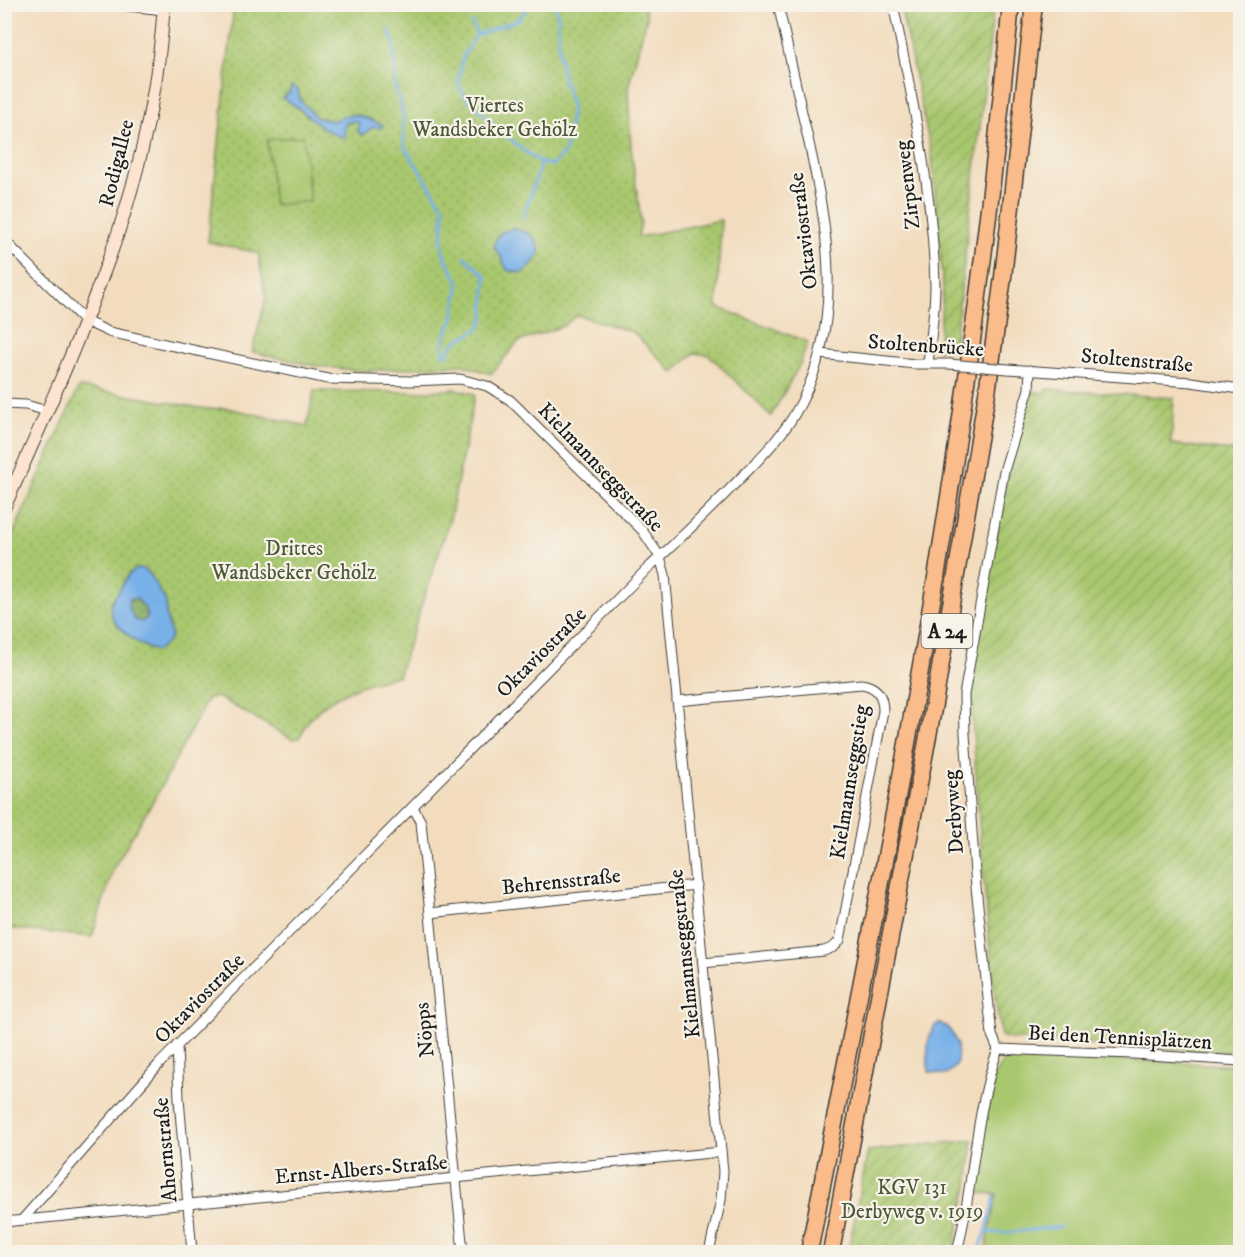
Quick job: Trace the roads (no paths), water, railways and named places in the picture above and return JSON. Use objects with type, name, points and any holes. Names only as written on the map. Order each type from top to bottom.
[{"type":"highway","name":"A 24","points":[[809,1252],[873,922],[953,472],[981,272],[1011,4]]},
{"type":"highway","name":"A 24","points":[[831,1252],[934,704],[987,393],[1005,265],[1034,4]]},
{"type":"main road","name":"Rodigallee","points":[[4,508],[47,411],[118,235],[136,170],[155,79],[164,7]]},
{"type":"street","name":"Rodigallee","points":[[111,4],[164,7]]},
{"type":"street","name":"Oktaviostraße","points":[[22,1220],[177,1045],[754,465],[773,443],[799,405],[820,354],[828,311],[829,266],[816,177],[778,4]]},
{"type":"street","name":"Zirpenweg","points":[[893,4],[918,126],[926,182],[935,286],[928,363]]},
{"type":"street","name":"Kielmannseggstraße","points":[[4,240],[84,321],[109,332],[328,379],[411,381],[460,379],[487,386],[510,400],[642,530],[660,557],[665,575],[723,1171],[721,1200],[709,1252]]},
{"type":"street","name":"Stoltenbrücke","points":[[820,354],[915,364],[1030,370]]},
{"type":"street","name":"Stoltenstraße","points":[[1030,370],[1191,382],[1240,389]]},
{"type":"street","name":"Derbyweg","points":[[998,1049],[992,1035],[976,887],[964,695],[1004,471],[1029,389],[1030,370]]},
{"type":"street","points":[[4,404],[26,405],[47,411]]},
{"type":"street","name":"Kielmannseggstieg","points":[[677,701],[861,684],[870,685],[876,689],[883,702],[840,940],[834,947],[824,951],[703,963]]},
{"type":"street","name":"Nöpps","points":[[413,807],[421,822],[463,1252]]},
{"type":"street","name":"Behrensstraße","points":[[430,913],[696,885]]},
{"type":"street","name":"Ahornstraße","points":[[177,1045],[179,1099],[192,1252]]},
{"type":"street","points":[[957,1252],[972,1177],[985,1090],[998,1049]]},
{"type":"street","name":"Bei den Tennisplätzen","points":[[998,1049],[1240,1061]]},
{"type":"street","name":"Ernst-Albers-Straße","points":[[4,1222],[721,1152]]},
{"type":"water","points":[[292,86],[298,90],[300,100],[317,118],[333,121],[352,115],[383,125],[381,128],[373,127],[363,135],[358,132],[359,123],[352,121],[346,123],[344,132],[346,138],[337,135],[320,126],[282,98],[289,93]]},
{"type":"water","points":[[513,228],[532,236],[540,254],[530,267],[521,273],[507,270],[494,247],[500,234]]},
{"type":"water","points":[[144,569],[150,574],[166,602],[166,615],[171,635],[168,642],[157,651],[134,640],[113,619],[112,600],[133,571]],"holes":[[[136,598],[146,609],[147,618],[141,622],[135,620],[128,606],[129,599]]]},
{"type":"water","points":[[940,1023],[946,1026],[954,1036],[958,1054],[956,1066],[946,1075],[929,1072],[928,1066],[929,1037],[935,1026]]},
{"type":"waterway","points":[[395,9],[397,4]]},
{"type":"waterway","points":[[530,4],[519,19],[477,35],[463,56],[458,84],[467,99],[519,147],[541,163],[553,165],[565,152],[572,108],[559,55],[558,14],[553,4]]},
{"type":"waterway","points":[[472,22],[477,35]]},
{"type":"waterway","points":[[389,30],[394,44],[395,87],[403,111],[404,146],[444,208],[442,243],[444,255],[459,283],[453,319],[444,338],[443,354],[446,355],[454,343],[480,328],[484,316],[486,276],[465,257]]},
{"type":"waterway","points":[[523,218],[541,163]]},
{"type":"waterway","points":[[986,1232],[995,1196]]},
{"type":"waterway","points":[[979,1252],[986,1232],[1004,1233],[1060,1227]]},
{"type":"park label","name":"Viertes Wandsbeker Gehölz","points":[[495,117]]},
{"type":"park label","name":"Drittes Wandsbeker Gehölz","points":[[294,560]]},
{"type":"park label","name":"KGV 131 Derbyweg v. 1919","points":[[912,1199]]}]
